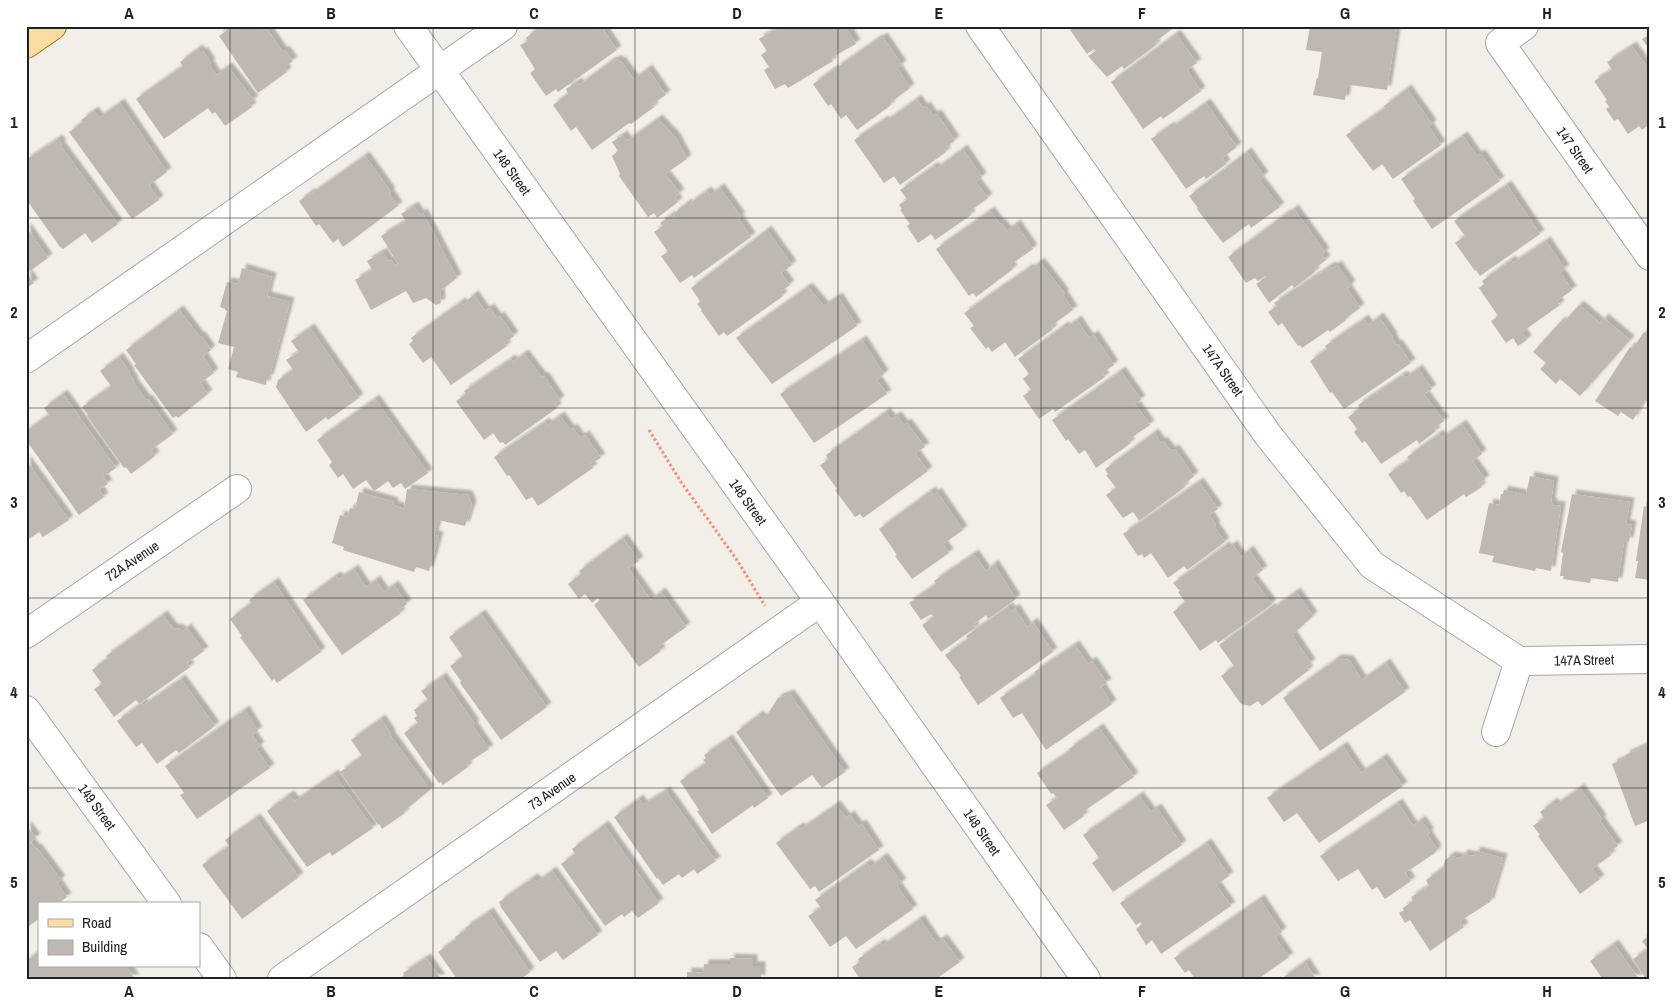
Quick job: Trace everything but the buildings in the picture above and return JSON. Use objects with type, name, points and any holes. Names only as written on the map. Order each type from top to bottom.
[{"type":"main road","points":[[26,44],[52,26]]},
{"type":"street","name":"148 Street","points":[[408,26],[820,602],[1086,979]]},
{"type":"street","points":[[26,359],[440,72],[503,26]]},
{"type":"street","name":"147A Street","points":[[980,26],[1268,435],[1372,565],[1519,662],[1650,659]]},
{"type":"street","name":"147 Street","points":[[1524,26],[1500,43],[1650,256]]},
{"type":"street","name":"72A Avenue","points":[[26,634],[237,489]]},
{"type":"street","name":"73 Avenue","points":[[282,979],[820,602]]},
{"type":"street","points":[[1496,732],[1519,662]]},
{"type":"street","name":"149 Street","points":[[26,710],[166,902]]},
{"type":"street","points":[[200,948],[222,979]]},
{"type":"path","points":[[649,430],[681,482],[737,560],[766,607]]}]
